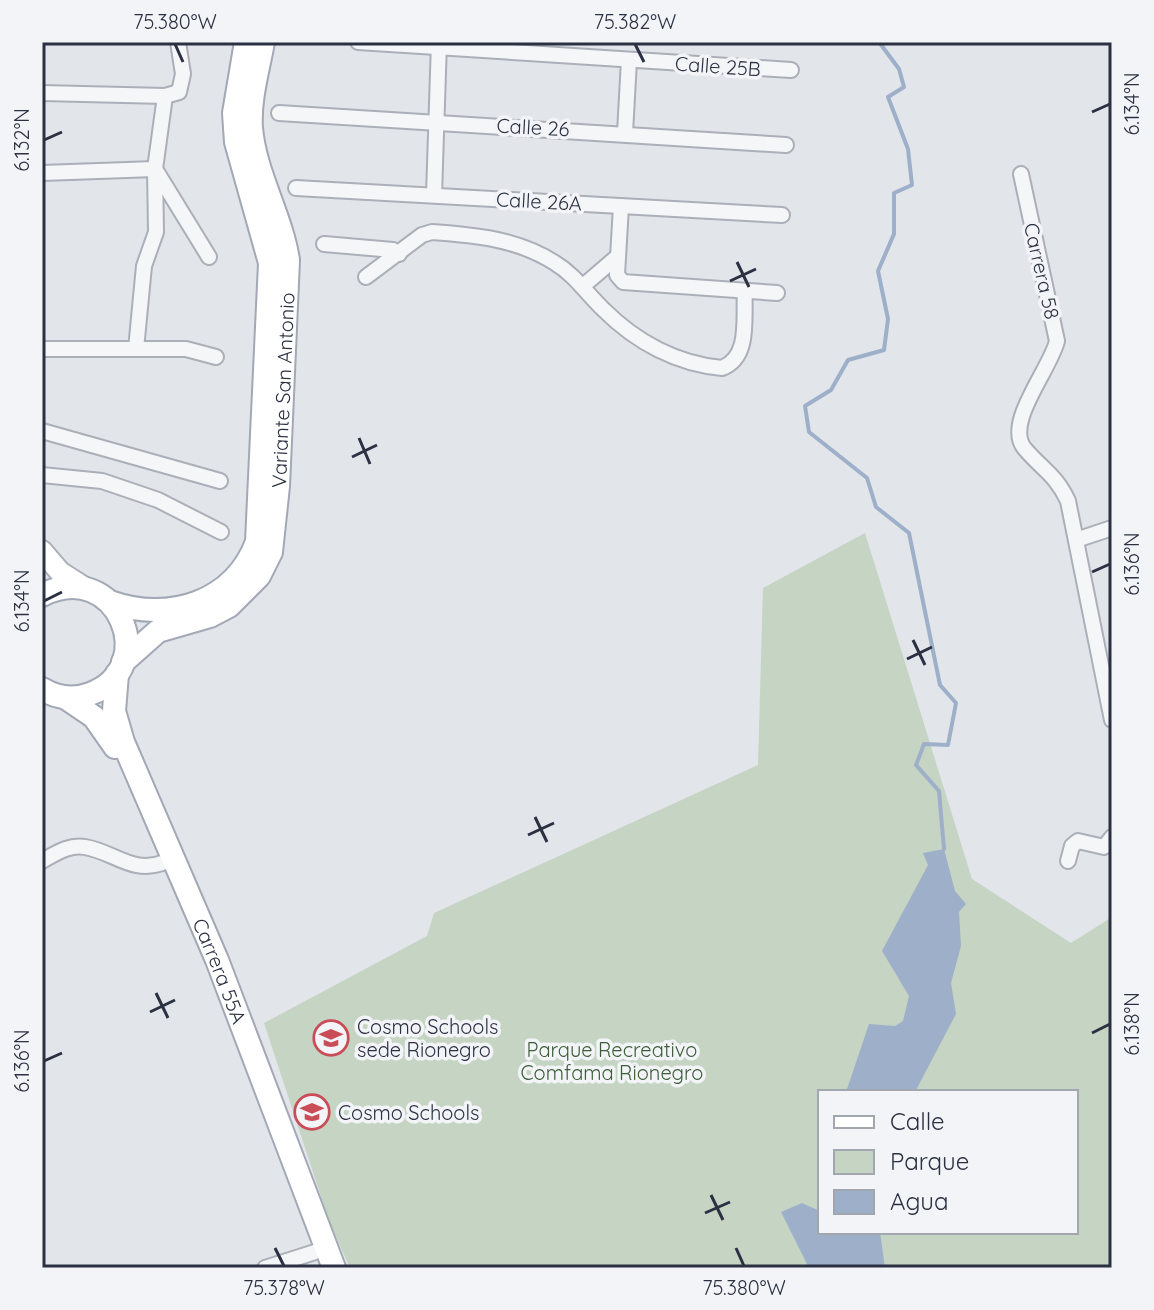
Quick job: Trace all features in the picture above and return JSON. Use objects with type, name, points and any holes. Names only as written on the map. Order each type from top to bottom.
[{"type":"main road","name":"Variante San Antonio","points":[[85,588],[110,602],[142,611],[208,599],[232,584],[250,559],[257,542],[270,263],[236,142],[234,113],[246,42]]},
{"type":"main road","name":"Variante San Antonio","points":[[66,698],[91,694],[158,631],[210,616],[237,600],[259,576],[271,552],[278,486],[288,260],[284,235],[259,166],[251,127],[263,42]]},
{"type":"main road","points":[[42,551],[60,572],[85,588]]},
{"type":"main road","points":[[42,595],[63,587],[85,588]]},
{"type":"main road","name":"Carrera 55A","points":[[110,602],[126,630],[114,711],[123,742],[217,960],[334,1268]]},
{"type":"main road","name":"Carrera 55A","points":[[42,689],[66,698],[94,717],[109,736],[165,862],[246,1062],[319,1260]]},
{"type":"street","points":[[42,93],[165,96],[179,92],[183,74],[178,42]]},
{"type":"street","name":"Calle 25B","points":[[358,42],[791,70]]},
{"type":"street","points":[[434,195],[439,45]]},
{"type":"street","points":[[625,133],[629,60]]},
{"type":"street","points":[[136,349],[144,266],[156,232],[155,169],[159,159],[165,96]]},
{"type":"street","name":"Calle 26","points":[[279,113],[786,145]]},
{"type":"street","points":[[42,173],[155,169]]},
{"type":"street","points":[[155,169],[209,257]]},
{"type":"street","name":"Carrera 58","points":[[1021,174],[1057,341],[1052,362],[1020,417],[1018,439],[1023,448],[1059,480],[1076,540],[1112,720]]},
{"type":"street","name":"Calle 26A","points":[[296,188],[782,215]]},
{"type":"street","points":[[621,206],[617,275],[630,285],[777,293]]},
{"type":"street","points":[[366,277],[422,235],[432,232],[509,241],[555,262],[616,321],[647,344],[665,354],[722,368],[734,362],[740,352],[745,291]]},
{"type":"street","points":[[324,244],[393,250],[399,254]]},
{"type":"street","points":[[583,286],[618,256]]},
{"type":"street","points":[[42,349],[186,349],[216,357]]},
{"type":"street","points":[[42,431],[220,481]]},
{"type":"street","points":[[42,475],[102,481],[158,500],[221,532]]},
{"type":"street","points":[[1076,540],[1112,528]]},
{"type":"street","points":[[1068,861],[1072,846],[1078,841],[1104,847],[1112,837]]},
{"type":"street","points":[[42,861],[65,849],[84,847],[135,868],[165,862]]},
{"type":"street","points":[[265,1268],[319,1260]]},
{"type":"green space","name":"Parque Recreativo Comfama Rionegro","points":[[865,533],[972,879],[1071,943],[1112,917],[1112,1268],[350,1268],[329,1221],[264,1023],[427,936],[434,913],[758,765],[763,588]]},
{"type":"water","points":[[944,849],[955,891],[966,904],[959,912],[961,946],[951,983],[956,1014],[916,1090],[847,1090],[869,1024],[895,1026],[903,1021],[909,996],[882,951],[928,865],[923,853]]},
{"type":"water","points":[[802,1203],[818,1210],[818,1234],[880,1234],[885,1268],[809,1268],[781,1212]]},
{"type":"waterway","points":[[879,42],[899,69],[904,87],[888,97],[908,149],[912,185],[894,193],[894,234],[878,271],[888,319],[884,350],[848,360],[831,390],[805,406],[809,432],[867,478],[876,507],[909,533],[940,685],[956,703],[948,745],[924,744],[916,765],[939,791],[944,849]]},
{"type":"place","name":"Cosmo Schools sede Rionegro","points":[[331,1038]]},
{"type":"place","name":"Cosmo Schools","points":[[312,1112]]}]
